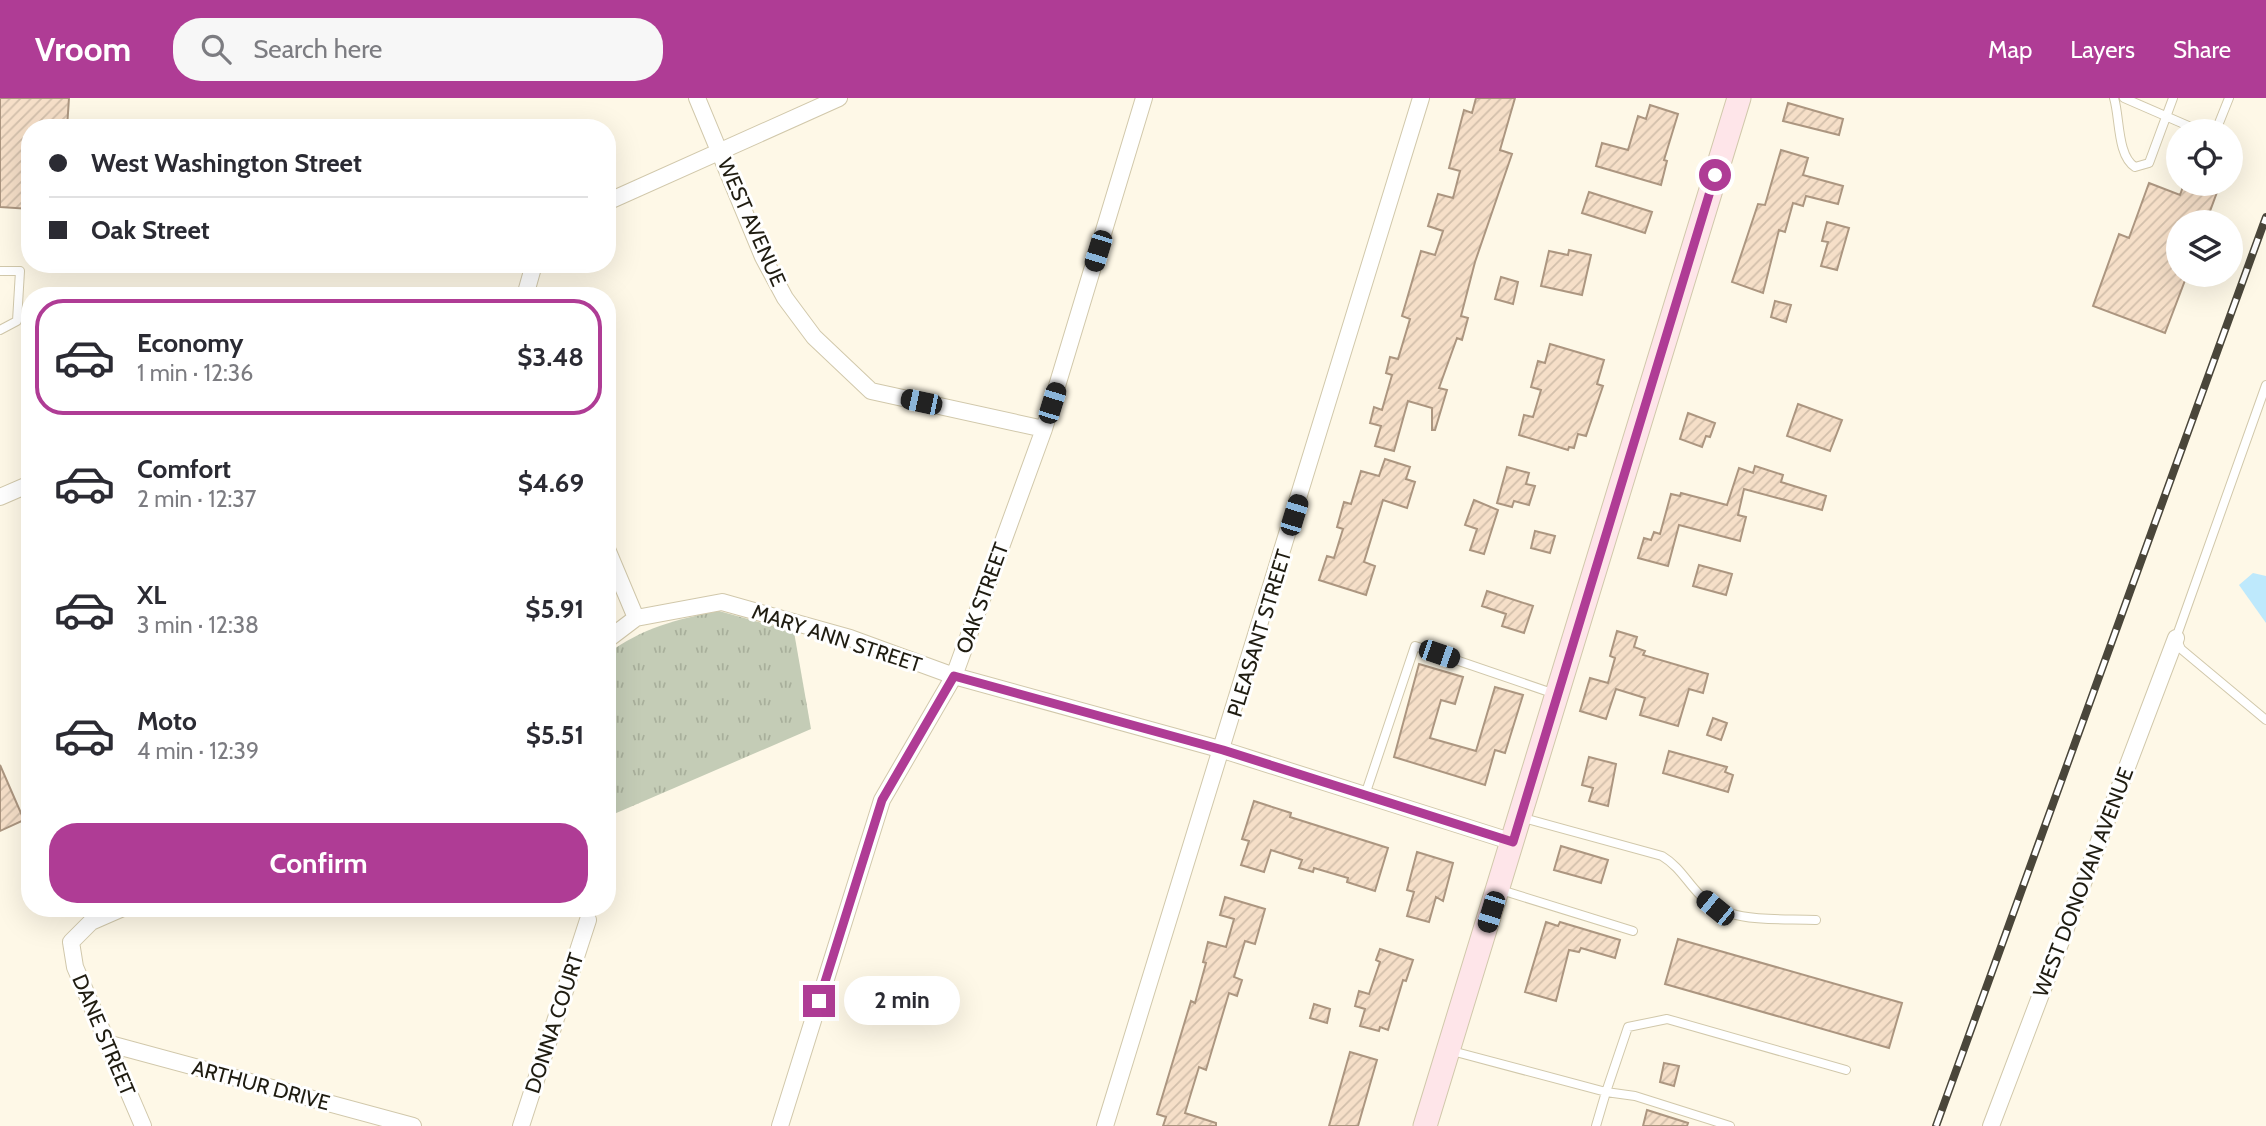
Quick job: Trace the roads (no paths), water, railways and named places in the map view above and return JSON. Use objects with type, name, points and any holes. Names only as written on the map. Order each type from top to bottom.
[{"type":"main road","points":[[1425,1126],[1739,98]]},
{"type":"street","name":"WEST AVENUE","points":[[697,98],[763,257],[785,298],[814,337],[871,391],[1044,429]]},
{"type":"street","points":[[616,198],[839,98]]},
{"type":"street","name":"OAK STREET","points":[[780,1126],[882,800],[954,676],[1044,429],[1144,98]]},
{"type":"street","name":"PLEASANT STREET","points":[[1105,1126],[1223,750],[1421,98]]},
{"type":"street","points":[[0,497],[21,490]]},
{"type":"street","points":[[616,570],[636,618]]},
{"type":"street","name":"MARY ANN STREET","points":[[616,633],[636,618],[722,602],[850,638],[954,676],[1223,750],[1513,842]]},
{"type":"street","name":"WEST DONOVAN AVENUE","points":[[1991,1126],[2176,638]]},
{"type":"street","name":"DANE STREET","points":[[102,917],[91,922],[71,942],[75,967],[143,1126]]},
{"type":"street","name":"DONNA COURT","points":[[521,1126],[588,920]]},
{"type":"street","name":"ARTHUR DRIVE","points":[[110,1044],[413,1126]]},
{"type":"lane","points":[[2114,98],[2123,150],[2135,167],[2148,163],[2172,98]]},
{"type":"lane","points":[[2124,98],[2165,118]]},
{"type":"lane","points":[[2221,119],[2229,98]]},
{"type":"lane","points":[[0,271],[20,271],[17,321],[0,330]]},
{"type":"lane","points":[[2266,384],[2176,638],[2180,649],[2266,720]]},
{"type":"lane","points":[[1365,795],[1415,646],[1558,695]]},
{"type":"lane","points":[[1520,817],[1662,856],[1682,870],[1699,895],[1715,908],[1745,917],[1816,920]]},
{"type":"lane","points":[[1498,889],[1633,931]]},
{"type":"lane","points":[[1596,1126],[1628,1027],[1667,1019],[1846,1070]]},
{"type":"lane","points":[[1449,1050],[1606,1092],[1635,1097],[1730,1126]]},
{"type":"water","points":[[2253,573],[2266,576],[2266,623],[2239,585]]},
{"type":"railway","points":[[1936,1126],[2266,217]]}]
